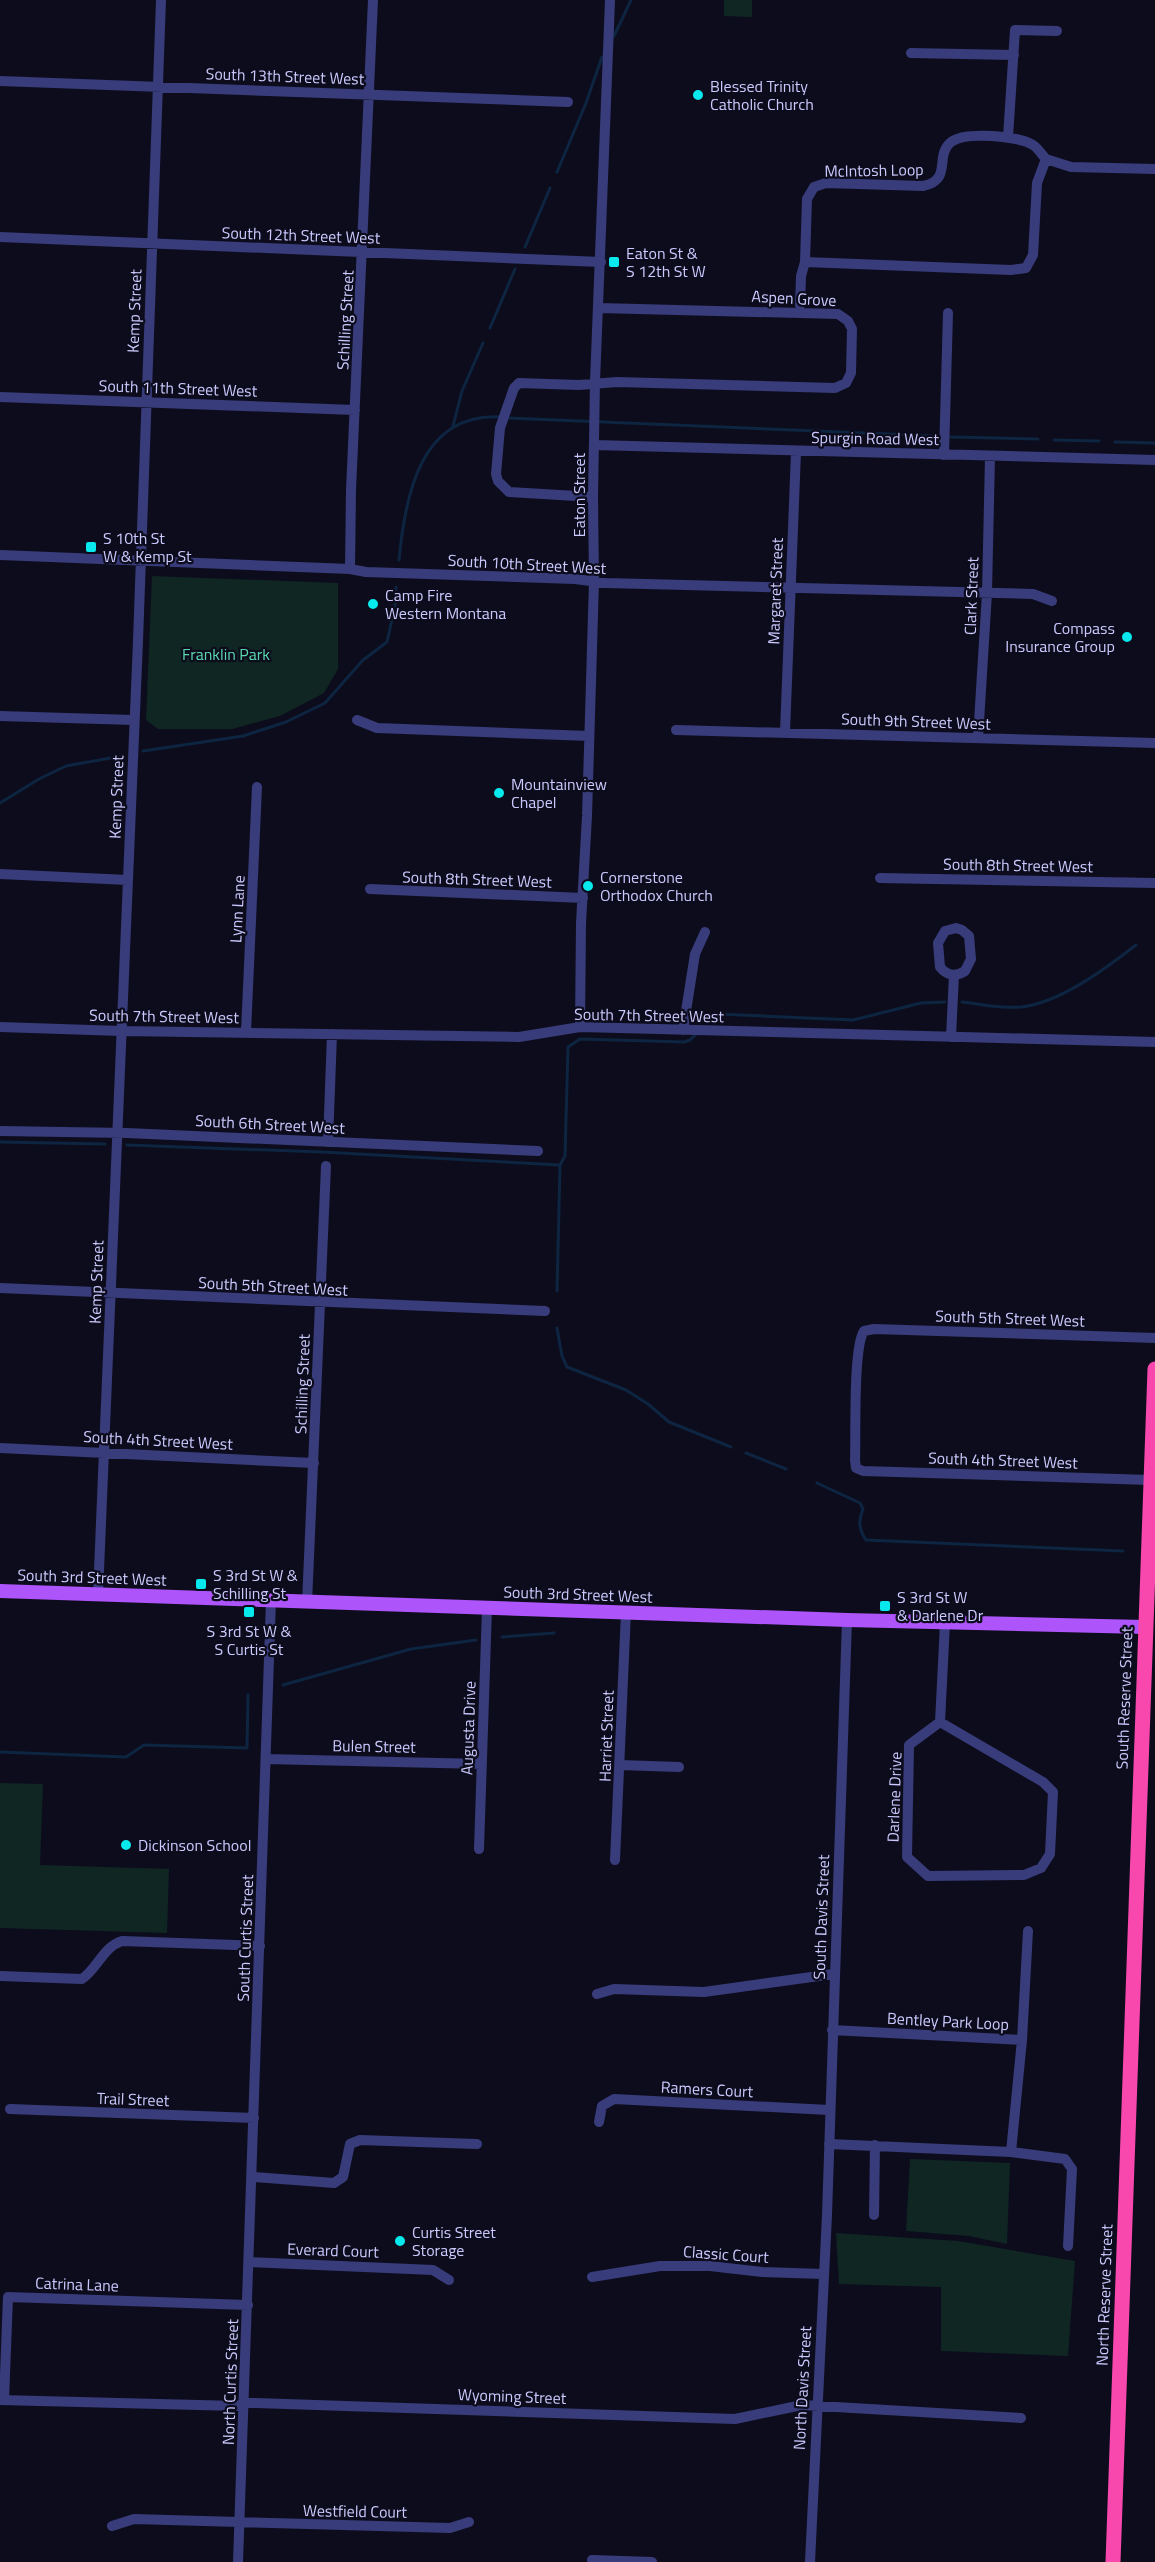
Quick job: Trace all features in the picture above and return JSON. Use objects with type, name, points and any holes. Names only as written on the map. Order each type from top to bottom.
[{"type":"highway","name":"South Reserve Street","points":[[1132,2029],[1150,1627],[1150,1480],[1154,1436],[1155,1369]]},
{"type":"highway","name":"North Reserve Street","points":[[1113,2562],[1132,2029]]},
{"type":"main road","name":"South 3rd Street West","points":[[0,1591],[847,1620],[1150,1627]]},
{"type":"street","name":"Kemp Street","points":[[98,1594],[128,880],[160,0]]},
{"type":"street","name":"Schilling Street","points":[[350,569],[373,0]]},
{"type":"street","name":"Eaton Street","points":[[580,1027],[594,581],[595,382],[610,0]]},
{"type":"street","points":[[1008,137],[1016,30],[1057,31]]},
{"type":"street","points":[[912,53],[1014,55]]},
{"type":"street","name":"South 13th Street West","points":[[0,81],[568,102]]},
{"type":"street","name":"McIntosh Loop","points":[[800,305],[801,276],[805,262],[807,199],[814,187],[826,183],[923,186],[933,184],[941,175],[944,151],[951,141],[966,137],[1015,137],[1035,146],[1046,159],[1071,167],[1155,169]]},
{"type":"street","points":[[805,262],[999,270],[1026,268],[1033,255],[1037,183],[1046,159]]},
{"type":"street","name":"South 12th Street West","points":[[0,237],[601,262]]},
{"type":"street","name":"Aspen Grove","points":[[593,497],[508,492],[498,481],[496,474],[500,429],[514,388],[519,383],[579,385],[595,382],[835,388],[846,383],[851,373],[852,329],[848,321],[838,314],[599,308]]},
{"type":"street","points":[[944,455],[948,313]]},
{"type":"street","name":"South 11th Street West","points":[[0,397],[355,410]]},
{"type":"street","name":"Spurgin Road West","points":[[594,445],[1155,460]]},
{"type":"street","name":"Margaret Street","points":[[785,732],[796,452]]},
{"type":"street","name":"Clark Street","points":[[978,738],[987,592],[990,456]]},
{"type":"street","name":"South 10th Street West","points":[[0,555],[594,581],[1033,594],[1052,601]]},
{"type":"street","points":[[0,716],[134,720]]},
{"type":"street","points":[[357,720],[376,728],[589,736]]},
{"type":"street","name":"South 9th Street West","points":[[676,730],[1155,742]]},
{"type":"street","name":"Lynn Lane","points":[[246,1032],[257,787]]},
{"type":"street","points":[[0,874],[128,880]]},
{"type":"street","name":"South 8th Street West","points":[[880,878],[1155,883]]},
{"type":"street","name":"South 8th Street West","points":[[370,889],[583,898]]},
{"type":"street","points":[[683,1030],[695,954],[705,932]]},
{"type":"street","points":[[951,1037],[954,975]]},
{"type":"street","name":"South 7th Street West","points":[[0,1027],[519,1037],[580,1027],[1155,1042]]},
{"type":"street","points":[[328,1142],[332,1034]]},
{"type":"street","name":"South 6th Street West","points":[[0,1131],[116,1133],[538,1151]]},
{"type":"street","name":"Schilling Street","points":[[307,1603],[326,1166]]},
{"type":"street","name":"South 5th Street West","points":[[0,1288],[545,1311]]},
{"type":"street","name":"South 5th Street West","points":[[856,1468],[858,1361],[860,1337],[864,1331],[874,1329],[1155,1338]]},
{"type":"street","name":"South 4th Street West","points":[[0,1448],[314,1463]]},
{"type":"street","name":"South 4th Street West","points":[[856,1468],[863,1471],[1150,1480]]},
{"type":"street","name":"South Curtis Street","points":[[252,2204],[271,1600]]},
{"type":"street","name":"Augusta Drive","points":[[479,1848],[487,1608]]},
{"type":"street","name":"Harriet Street","points":[[615,1860],[626,1612]]},
{"type":"street","name":"South Davis Street","points":[[827,2214],[833,1974],[847,1620]]},
{"type":"street","points":[[940,1722],[945,1623]]},
{"type":"street","name":"Darlene Drive","points":[[940,1722],[1043,1782],[1053,1792],[1050,1854],[1041,1868],[1024,1875],[928,1876],[907,1857],[909,1746],[940,1722]]},
{"type":"street","name":"Bulen Street","points":[[266,1759],[482,1764]]},
{"type":"street","points":[[620,1766],[679,1767]]},
{"type":"street","points":[[1022,2040],[1028,1931]]},
{"type":"street","points":[[0,1976],[82,1979],[91,1973],[112,1944],[122,1941],[260,1946]]},
{"type":"street","points":[[597,1994],[614,1989],[704,1992],[833,1974]]},
{"type":"street","name":"Bentley Park Loop","points":[[832,2030],[1022,2040],[1011,2152]]},
{"type":"street","name":"Ramers Court","points":[[599,2121],[602,2106],[614,2100],[829,2110]]},
{"type":"street","name":"Trail Street","points":[[10,2109],[254,2118]]},
{"type":"street","points":[[253,2177],[334,2183],[343,2176],[350,2144],[360,2140],[477,2144]]},
{"type":"street","points":[[828,2144],[1011,2152],[1065,2159],[1072,2169],[1068,2246]]},
{"type":"street","points":[[874,2215],[875,2145]]},
{"type":"street","name":"North Curtis Street","points":[[238,2562],[252,2204]]},
{"type":"street","name":"North Davis Street","points":[[810,2562],[827,2214]]},
{"type":"street","name":"Everard Court","points":[[249,2262],[433,2270],[449,2280]]},
{"type":"street","name":"Classic Court","points":[[592,2277],[660,2266],[710,2266],[762,2272],[823,2274]]},
{"type":"street","name":"Catrina Lane","points":[[2,2400],[8,2297],[248,2305]]},
{"type":"street","name":"Wyoming Street","points":[[2,2400],[238,2406],[244,2403],[735,2419],[777,2409],[817,2406],[1021,2418]]},
{"type":"street","name":"Westfield Court","points":[[112,2526],[134,2519],[450,2528],[469,2522]]},
{"type":"street","points":[[592,2560],[652,2562]]},
{"type":"green space","points":[[724,0],[752,0],[752,17],[724,16]]},
{"type":"green space","name":"Franklin Park","points":[[152,576],[338,583],[338,669],[324,693],[280,716],[232,729],[158,729],[146,720]]},
{"type":"green space","points":[[0,1783],[43,1784],[40,1865],[169,1869],[167,1933],[0,1928]]},
{"type":"green space","points":[[910,2159],[1010,2163],[1007,2244],[969,2236],[906,2231]]},
{"type":"green space","points":[[836,2233],[958,2241],[1075,2261],[1068,2356],[941,2351],[941,2287],[839,2284]]},
{"type":"waterway","points":[[614,36],[631,0]]},
{"type":"waterway","points":[[557,172],[586,103],[602,57]]},
{"type":"waterway","points":[[525,247],[550,188]]},
{"type":"waterway","points":[[490,328],[515,269]]},
{"type":"waterway","points":[[453,426],[462,391],[483,343]]},
{"type":"waterway","points":[[399,560],[412,486],[422,463],[434,444],[451,429],[473,419],[500,417]]},
{"type":"waterway","points":[[506,418],[936,436]]},
{"type":"waterway","points":[[951,437],[1038,439]]},
{"type":"waterway","points":[[1054,440],[1099,441]]},
{"type":"waterway","points":[[1115,442],[1155,443]]},
{"type":"waterway","points":[[143,751],[243,736],[286,722],[325,703],[363,660],[387,642],[395,606],[396,587]]},
{"type":"waterway","points":[[0,803],[39,779],[66,766],[116,757]]},
{"type":"waterway","points":[[962,1002],[1007,1007],[1037,1004],[1067,992],[1136,945]]},
{"type":"waterway","points":[[705,1019],[718,1014],[853,1020],[921,1003],[945,1002]]},
{"type":"waterway","points":[[127,1145],[322,1152],[560,1165],[565,1156],[568,1047],[580,1039],[684,1042],[695,1035]]},
{"type":"waterway","points":[[0,1142],[105,1144]]},
{"type":"waterway","points":[[557,1291],[560,1165]]},
{"type":"waterway","points":[[557,1328],[562,1356],[567,1367],[626,1390],[648,1404],[669,1422],[731,1447]]},
{"type":"waterway","points":[[746,1453],[786,1469]]},
{"type":"waterway","points":[[817,1483],[860,1503],[863,1509],[860,1525],[866,1540],[1123,1551]]},
{"type":"waterway","points":[[502,1637],[554,1633]]},
{"type":"waterway","points":[[283,1685],[411,1649],[476,1640]]},
{"type":"waterway","points":[[0,1752],[126,1757],[144,1745],[247,1748],[248,1695]]},
{"type":"place","name":"Blessed Trinity Catholic Church","points":[[698,95]]},
{"type":"place","name":"Eaton St & S 12th St W","points":[[614,262]]},
{"type":"place","name":"S 10th St W & Kemp St","points":[[91,547]]},
{"type":"place","name":"Camp Fire Western Montana","points":[[373,604]]},
{"type":"place","name":"Compass Insurance Group","points":[[1127,637]]},
{"type":"place","name":"Mountainview Chapel","points":[[499,793]]},
{"type":"place","name":"Cornerstone Orthodox Church","points":[[588,886]]},
{"type":"place","name":"S 3rd St W & Schilling St","points":[[201,1584]]},
{"type":"place","name":"S 3rd St W & Darlene Dr","points":[[885,1606]]},
{"type":"place","name":"S 3rd St W & S Curtis St","points":[[249,1612]]},
{"type":"place","name":"Dickinson School","points":[[126,1845]]},
{"type":"place","name":"Curtis Street Storage","points":[[400,2241]]}]
